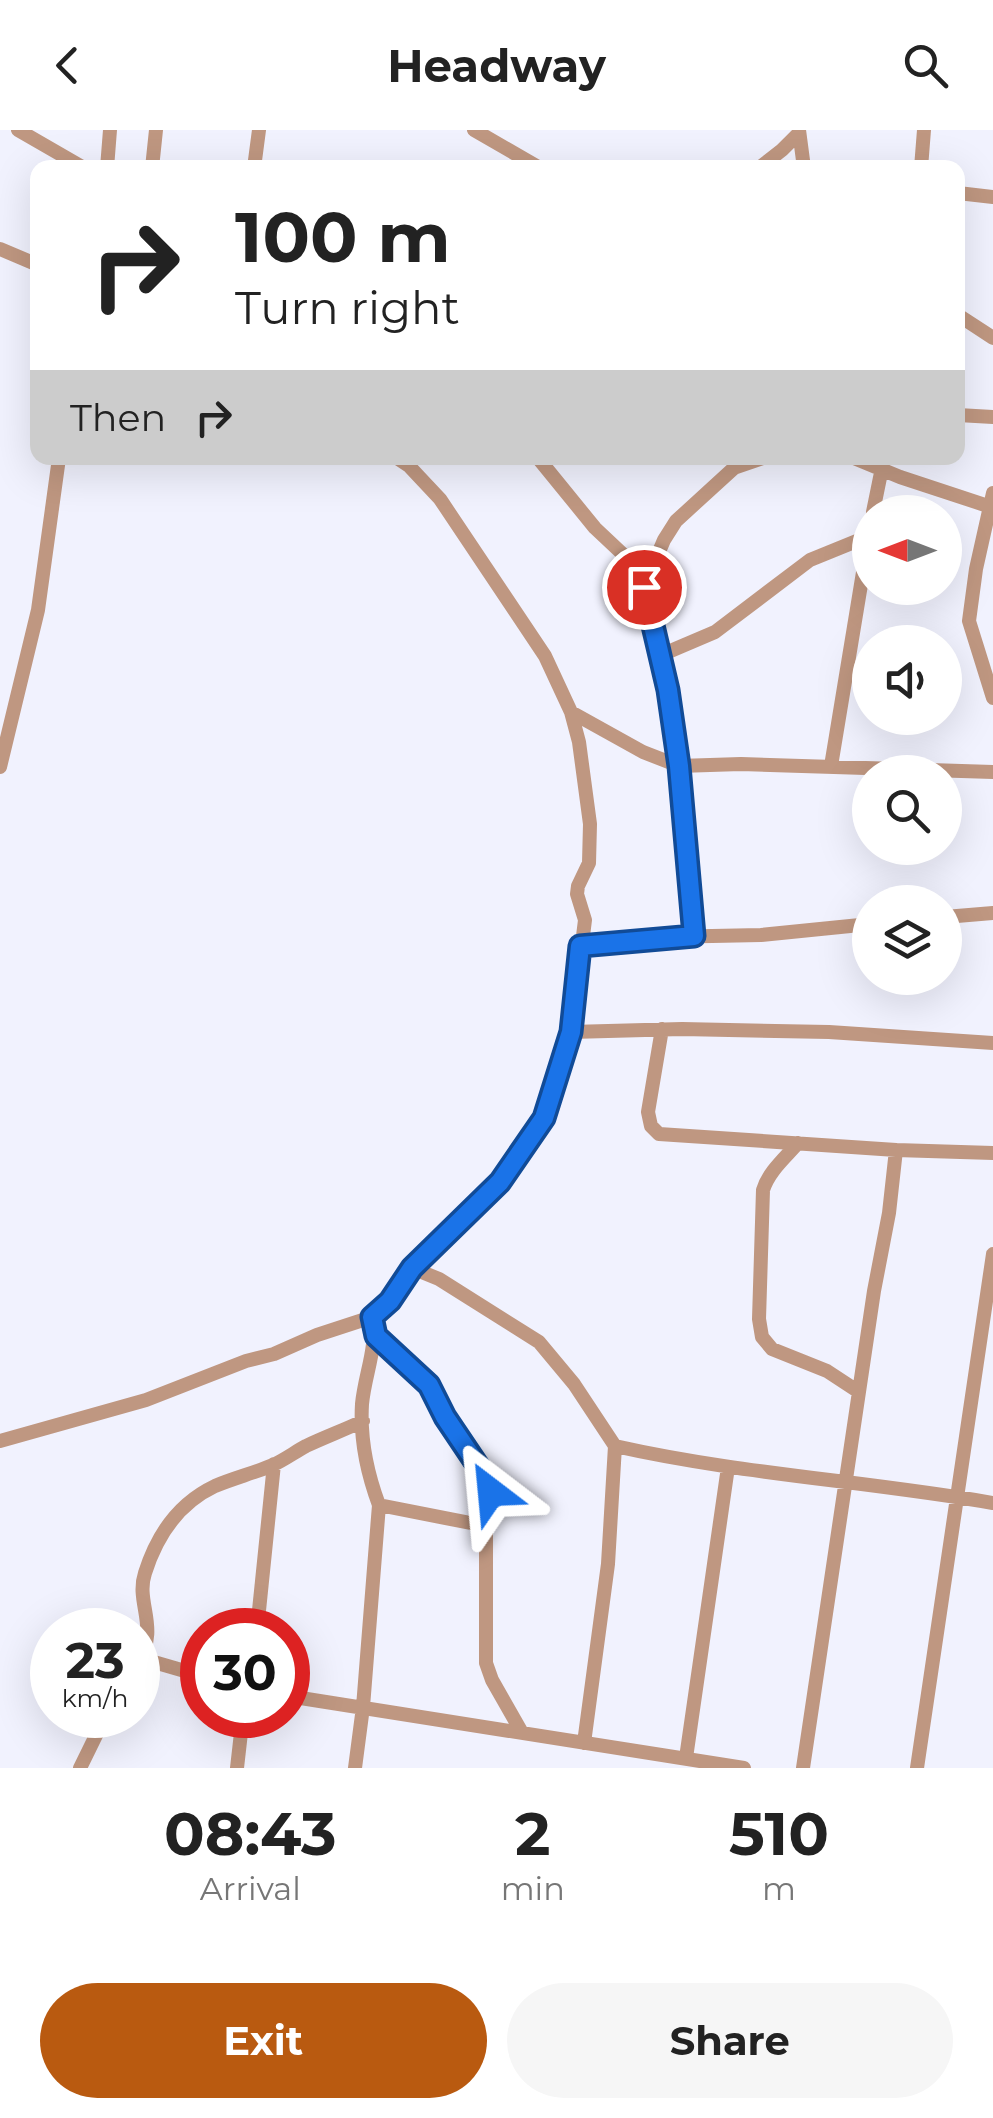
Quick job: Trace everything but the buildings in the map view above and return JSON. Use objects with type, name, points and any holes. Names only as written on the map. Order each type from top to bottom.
[{"type":"street","points":[[18,130],[70,160]]},
{"type":"street","points":[[108,160],[110,130]]},
{"type":"street","points":[[153,160],[156,130]]},
{"type":"street","points":[[255,160],[259,130]]},
{"type":"street","points":[[474,130],[526,160]]},
{"type":"street","points":[[922,160],[924,130]]},
{"type":"street","points":[[769,160],[799,131]]},
{"type":"street","points":[[799,131],[803,160]]},
{"type":"street","points":[[965,194],[993,197]]},
{"type":"street","points":[[0,249],[30,262]]},
{"type":"street","points":[[965,319],[993,338]]},
{"type":"street","points":[[965,416],[993,418]]},
{"type":"street","points":[[0,767],[38,610],[58,465]]},
{"type":"street","points":[[0,1441],[146,1400],[372,1317],[390,1301],[412,1268],[500,1182],[544,1118],[571,1032],[585,920],[577,894],[589,863],[590,824],[579,742],[571,712],[545,656],[440,499],[407,465]]},
{"type":"street","points":[[544,465],[595,528],[628,560],[644,587],[661,655],[679,766],[694,936]]},
{"type":"street","points":[[644,587],[676,521],[734,468],[743,465]]},
{"type":"street","points":[[877,495],[883,465]]},
{"type":"street","points":[[886,465],[992,503],[976,569],[969,621],[993,698]]},
{"type":"street","points":[[661,655],[715,632],[810,560],[852,541]]},
{"type":"street","points":[[831,766],[857,605]]},
{"type":"street","points":[[571,712],[642,752],[679,766],[993,772]]},
{"type":"street","points":[[962,916],[993,913]]},
{"type":"street","points":[[580,946],[852,926]]},
{"type":"street","points":[[662,1030],[648,1112],[659,1134],[896,1150],[993,1152]]},
{"type":"street","points":[[571,1032],[829,1032],[993,1043]]},
{"type":"street","points":[[798,1143],[766,1180],[763,1190],[759,1319],[762,1337],[772,1349],[828,1372],[859,1392]]},
{"type":"street","points":[[803,1768],[896,1150]]},
{"type":"street","points":[[917,1768],[993,1254]]},
{"type":"street","points":[[412,1268],[439,1279],[539,1342],[574,1384],[615,1446],[608,1564],[584,1743]]},
{"type":"street","points":[[354,1768],[363,1707],[379,1506],[369,1476],[362,1402],[376,1336],[372,1317]]},
{"type":"street","points":[[376,1336],[429,1385],[445,1417],[486,1478],[491,1492],[486,1526],[486,1663],[520,1731]]},
{"type":"street","points":[[145,1608],[144,1575],[176,1512],[218,1485],[274,1464],[363,1421]]},
{"type":"street","points":[[615,1446],[728,1467],[846,1480],[993,1503]]},
{"type":"street","points":[[259,1608],[274,1464]]},
{"type":"street","points":[[686,1758],[728,1467]]},
{"type":"street","points":[[379,1506],[486,1526]]},
{"type":"street","points":[[310,1699],[744,1768]]},
{"type":"street","points":[[80,1768],[95,1738]]},
{"type":"street","points":[[237,1768],[241,1738]]},
{"type":"route","points":[[491,1492],[429,1385],[376,1336],[372,1317],[390,1301],[412,1268],[500,1182],[544,1118],[571,1032],[580,946],[694,936],[679,766],[668,690],[644,587]]}]
